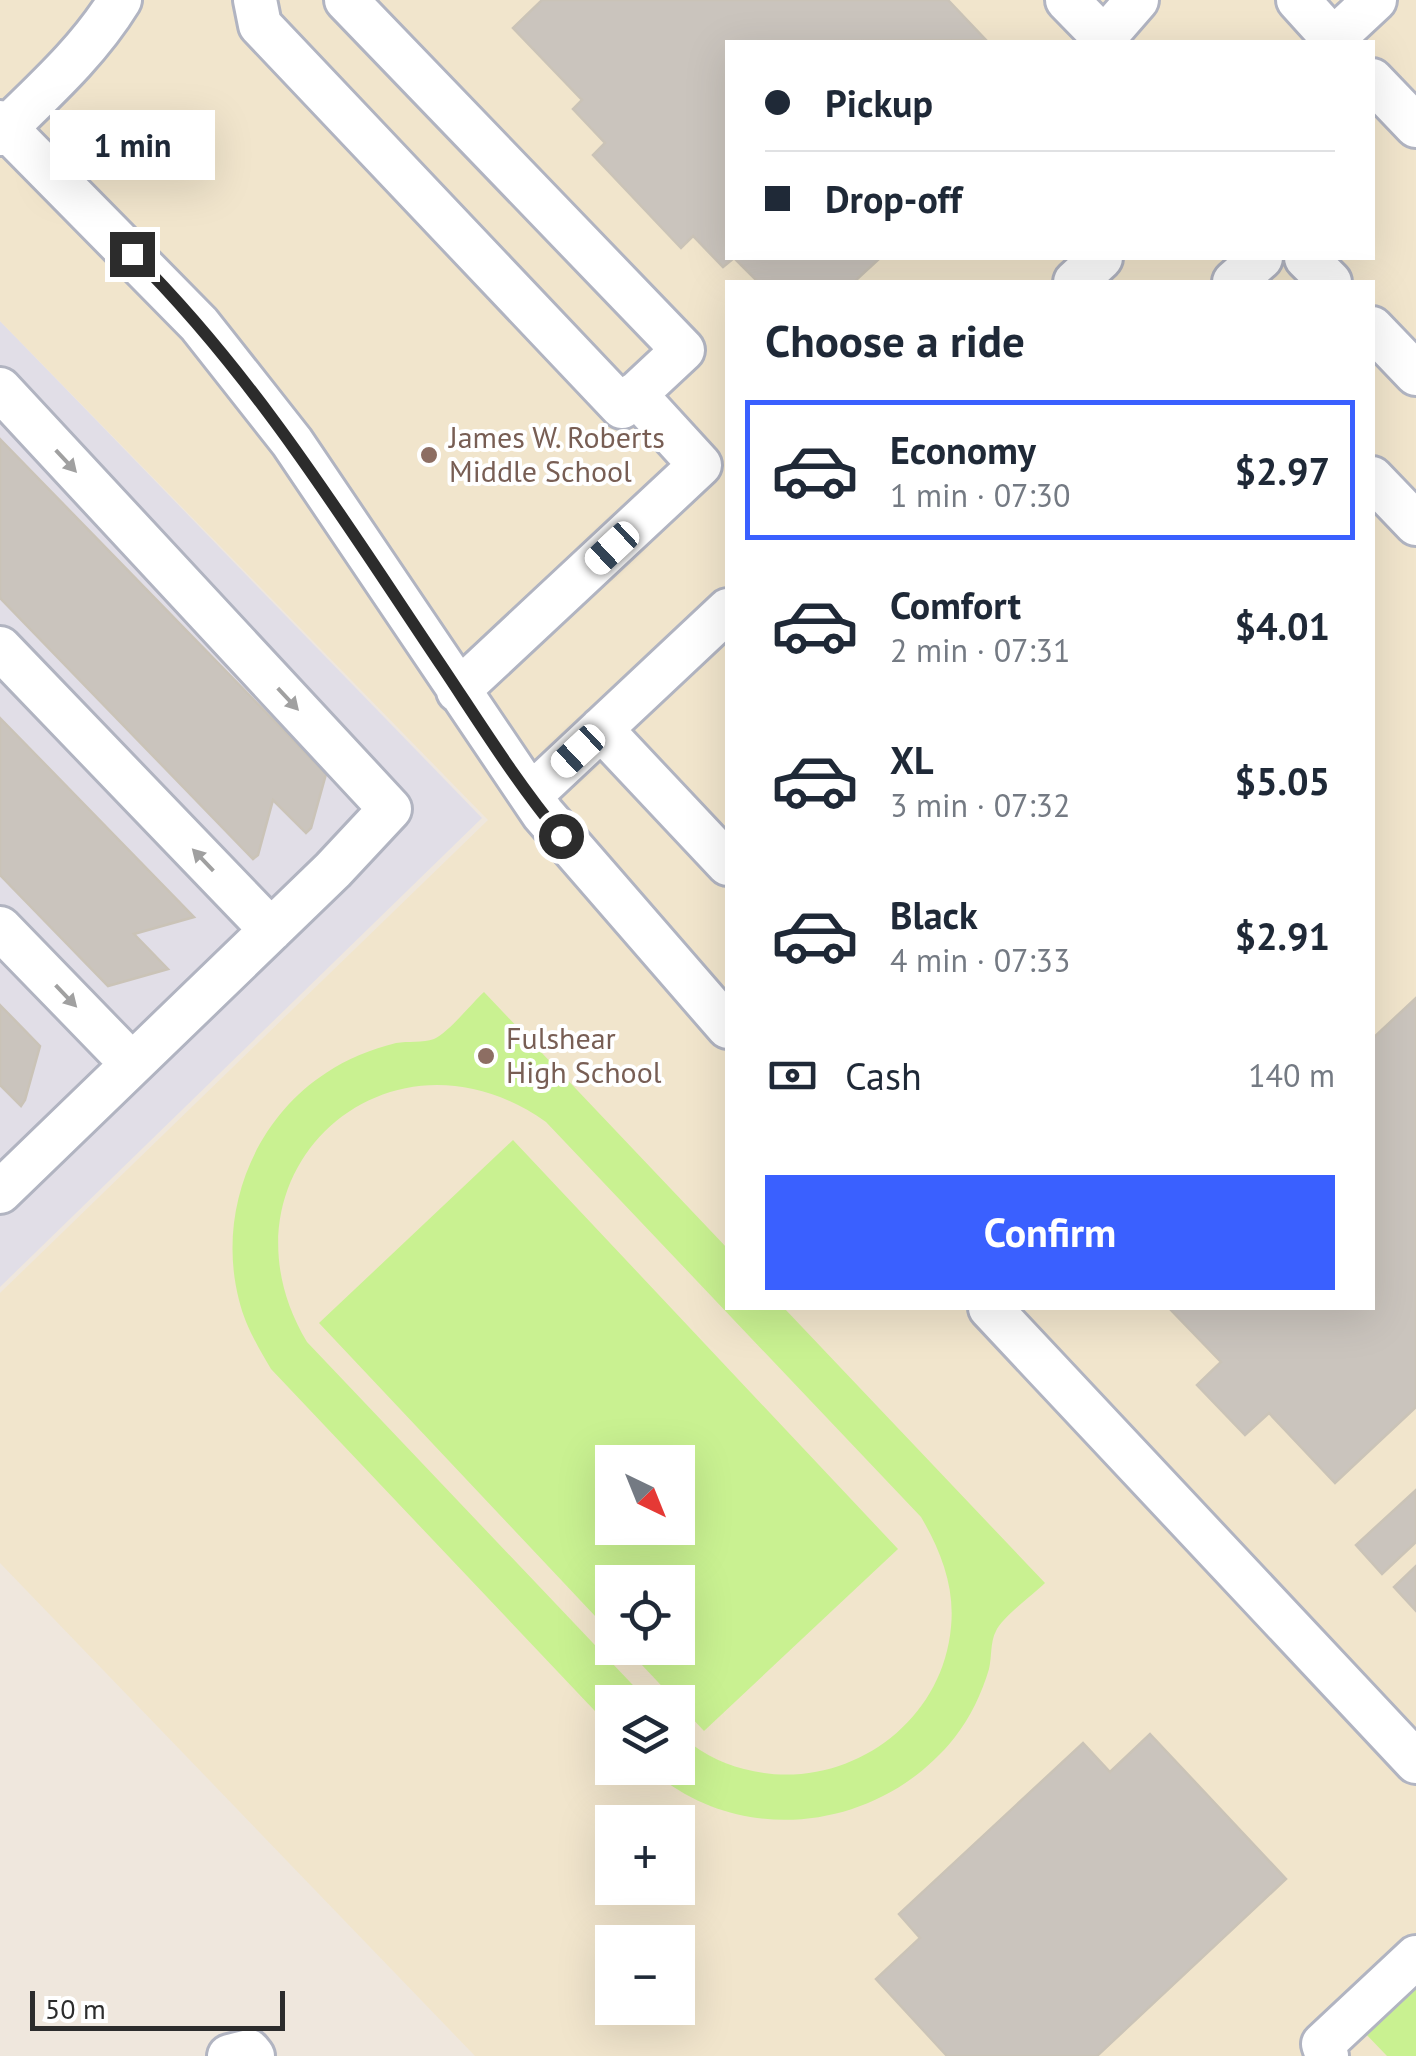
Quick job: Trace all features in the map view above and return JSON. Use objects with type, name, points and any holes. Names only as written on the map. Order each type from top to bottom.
[{"type":"lane","points":[[120,0],[101,31],[72,65],[2,128],[158,279],[249,384],[531,795],[573,851],[725,1024]]},
{"type":"lane","points":[[255,0],[260,24],[622,407],[683,350],[346,0]]},
{"type":"lane","points":[[1068,0],[1106,40],[1137,0]]},
{"type":"lane","points":[[1298,0],[1332,40]]},
{"type":"lane","points":[[1334,40],[1375,0]]},
{"type":"lane","points":[[1076,280],[1099,260]]},
{"type":"lane","points":[[1236,280],[1259,260]]},
{"type":"lane","points":[[1308,260],[1328,280]]},
{"type":"lane","points":[[1375,331],[1416,374]]},
{"type":"lane","points":[[0,389],[390,810],[0,1192]]},
{"type":"lane","points":[[458,691],[700,465],[635,394]]},
{"type":"lane","points":[[1375,481],[1416,524]]},
{"type":"lane","points":[[531,795],[725,613]]},
{"type":"lane","points":[[0,648],[270,930]]},
{"type":"lane","points":[[601,729],[725,861]]},
{"type":"lane","points":[[0,928],[132,1064]]},
{"type":"lane","points":[[992,1310],[1416,1762]]},
{"type":"lane","points":[[1327,2056],[1323,2044],[1416,1957]]},
{"type":"lane","points":[[229,2056],[249,2051],[253,2056]]},
{"type":"shaded area","name":"Fulshear High School","points":[[0,0],[1416,0],[1416,2056],[475,2056],[0,1563],[0,1293],[488,820],[0,321]]},
{"type":"shaded area","points":[[0,321],[482,818],[0,1287]]},
{"type":"green space","points":[[484,992],[725,1246],[725,1310],[786,1310],[1045,1583],[999,1625],[983,1687],[955,1737],[924,1769],[889,1793],[850,1810],[808,1818],[766,1819],[725,1811],[673,1785],[695,1785],[695,1746],[726,1763],[780,1775],[816,1772],[849,1762],[880,1746],[907,1723],[928,1695],[943,1663],[951,1627],[949,1584],[921,1517],[546,1122],[486,1092],[428,1085],[374,1098],[329,1127],[297,1169],[280,1221],[282,1280],[307,1342],[595,1645],[595,1665],[614,1665],[633,1685],[595,1685],[595,1711],[271,1369],[245,1318],[233,1268],[237,1203],[260,1144],[300,1093],[342,1063],[387,1045],[440,1036]]},
{"type":"green space","points":[[513,1140],[898,1549],[704,1731],[695,1721],[695,1685],[661,1685],[642,1665],[695,1665],[695,1565],[595,1565],[595,1616],[319,1323]]},
{"type":"green space","points":[[1416,1981],[1416,2056],[1387,2056],[1363,2031]]},
{"type":"building","points":[[542,0],[948,0],[986,40],[725,40],[725,260],[732,260],[723,267],[693,236],[681,248],[593,155],[605,143],[573,109],[582,100],[513,28]]},
{"type":"building","points":[[736,260],[878,260],[856,280],[756,280]]},
{"type":"building","points":[[0,439],[326,774],[311,828],[306,833],[273,800],[258,855],[253,859],[0,598]]},
{"type":"building","points":[[0,718],[194,917],[134,934],[168,969],[108,986],[0,875]]},
{"type":"building","points":[[1416,998],[1416,1407],[1335,1483],[1269,1413],[1245,1435],[1197,1385],[1221,1362],[1171,1310],[1375,1310],[1375,1036]]},
{"type":"building","points":[[0,1005],[40,1046],[21,1106],[0,1085]]},
{"type":"building","points":[[1416,1490],[1416,1542],[1382,1574],[1356,1545]]},
{"type":"building","points":[[1416,1566],[1416,1611],[1394,1587]]},
{"type":"building","points":[[1150,1734],[1286,1879],[1097,2056],[947,2056],[876,1979],[920,1938],[899,1914],[1083,1743],[1110,1772]]},
{"type":"place","name":"James W. Roberts Middle School","points":[[429,455]]},
{"type":"place","name":"Fulshear High School","points":[[486,1056]]},
{"type":"route","points":[[132,254],[199,324],[292,442],[490,741],[561,836]]}]
